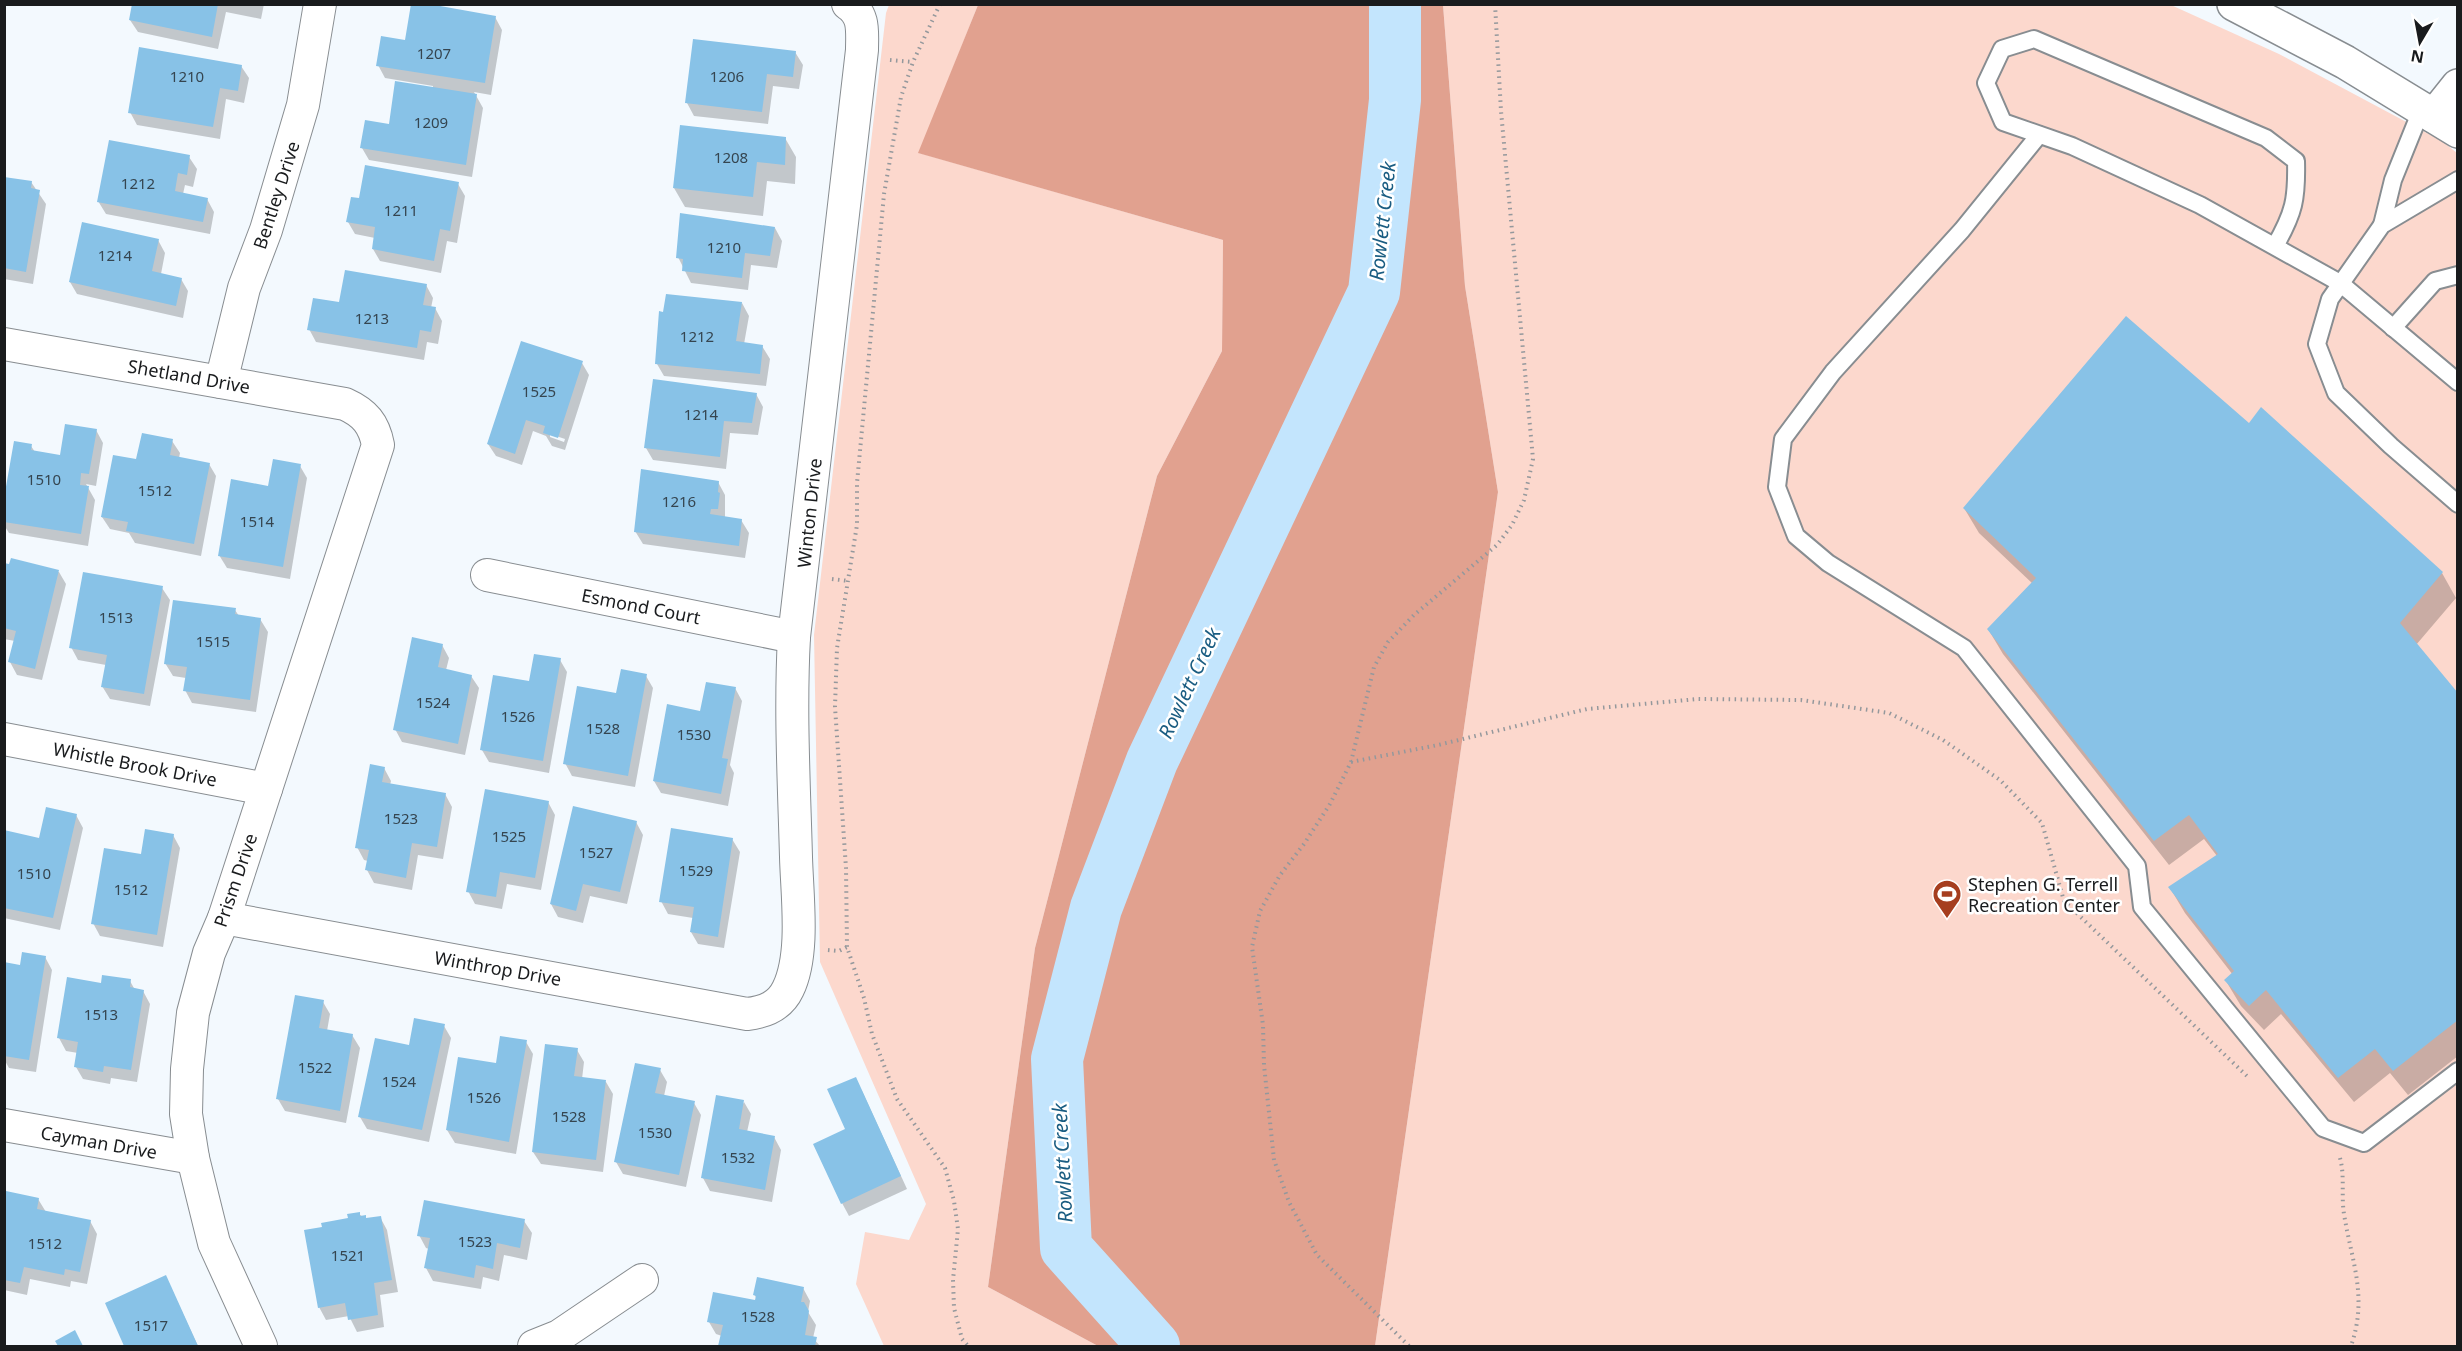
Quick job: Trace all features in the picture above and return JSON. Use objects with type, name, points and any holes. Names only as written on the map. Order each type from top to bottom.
[{"type":"main road","points":[[2234,4],[2345,62],[2438,118],[2457,86]]},
{"type":"street","name":"Bentley Drive","points":[[221,382],[244,288],[266,230],[301,115],[320,4]]},
{"type":"street","name":"Winton Drive","points":[[772,1007],[782,999],[789,988],[799,943],[791,682],[794,637],[862,50],[861,20],[853,9]]},
{"type":"street","name":"Shetland Drive","points":[[4,344],[345,404],[358,410],[369,419]]},
{"type":"street","name":"Prism Drive","points":[[261,1347],[214,1243],[193,1158],[186,1103],[193,1013],[209,953],[224,918],[378,445],[376,431],[369,419]]},
{"type":"street","name":"Esmond Court","points":[[488,575],[794,637]]},
{"type":"street","name":"Whistle Brook Drive","points":[[4,739],[266,789]]},
{"type":"street","name":"Winthrop Drive","points":[[224,918],[747,1014],[760,1013],[772,1007]]},
{"type":"street","name":"Cayman Drive","points":[[4,1125],[193,1158]]},
{"type":"street","points":[[534,1347],[559,1336],[642,1280]]},
{"type":"lane","points":[[2275,246],[2290,219],[2297,190],[2296,161],[2266,138],[2034,39],[2002,49],[1986,83],[2003,122],[2072,146],[2200,205],[2340,283],[2457,382]]},
{"type":"lane","points":[[2438,118],[2393,180],[2382,225],[2330,299],[2317,344],[2336,393],[2391,446],[2457,504]]},
{"type":"lane","points":[[2039,135],[1962,230],[1833,372],[1783,439],[1777,487],[1796,536],[1828,563],[1964,648],[2138,866],[2142,907],[2323,1128],[2364,1143],[2457,1071]]},
{"type":"lane","points":[[2382,225],[2457,180]]},
{"type":"lane","points":[[2393,327],[2435,281],[2457,275]]},
{"type":"path","points":[[939,4],[913,62],[901,97],[884,194],[857,483],[857,525],[837,648],[835,707],[846,868],[847,947],[864,998],[872,1034],[897,1099],[945,1168],[954,1201],[958,1230],[952,1280],[954,1308],[962,1339],[968,1347]]},
{"type":"path","points":[[1409,1347],[1317,1255],[1289,1202],[1274,1160],[1264,1065],[1263,1025],[1252,947],[1260,911],[1280,875],[1330,804],[1351,762],[1374,667],[1388,642],[1414,615],[1497,545],[1512,525],[1524,500],[1533,459],[1501,111],[1495,4]]},
{"type":"path","points":[[1351,762],[1438,745],[1587,709],[1698,699],[1801,700],[1889,713],[1943,740],[2000,780],[2042,823],[2064,901],[2253,1081]]},
{"type":"path","points":[[2323,1128],[2341,1161],[2344,1212],[2358,1275],[2359,1325],[2351,1347]]},
{"type":"shaded area","points":[[889,5],[978,5],[919,153],[1223,240],[1222,351],[1157,476],[1035,948],[988,1287],[1098,1346],[884,1346],[856,1284],[865,1232],[909,1240],[926,1204],[820,962],[814,635],[886,13]]},
{"type":"shaded area","points":[[978,5],[1443,5],[1465,286],[1498,492],[1375,1346],[1098,1346],[988,1287],[1035,948],[1157,476],[1222,351],[1223,240],[918,153]]},
{"type":"shaded area","name":"Stephen G. Terrell Recreation Center","points":[[1443,5],[2171,5],[2279,54],[2442,141],[2457,153],[2457,1346],[1375,1346],[1498,492],[1465,286]]},
{"type":"building","points":[[132,4],[218,4],[212,37],[129,20]]},
{"type":"building","points":[[411,4],[429,4],[496,16],[485,83],[376,66],[381,36],[405,40]]},
{"type":"building","points":[[693,39],[796,51],[793,77],[767,74],[762,112],[685,103]]},
{"type":"building","points":[[139,47],[242,65],[238,91],[220,88],[213,127],[128,113]]},
{"type":"building","points":[[395,81],[477,94],[466,165],[360,148],[365,120],[389,124]]},
{"type":"building","points":[[680,125],[786,137],[785,165],[757,162],[753,197],[673,188]]},
{"type":"building","points":[[109,140],[190,155],[187,175],[178,173],[175,191],[208,198],[203,222],[97,202]]},
{"type":"building","points":[[365,165],[459,182],[450,231],[440,229],[434,261],[372,249],[375,227],[346,222],[351,197],[359,198]]},
{"type":"building","points":[[4,177],[32,181],[31,188],[40,190],[26,272],[4,268]]},
{"type":"building","points":[[680,213],[775,227],[770,256],[745,253],[742,278],[682,271],[683,259],[676,258]]},
{"type":"building","points":[[82,222],[159,239],[152,271],[182,278],[176,306],[69,282]]},
{"type":"building","points":[[345,270],[427,284],[423,305],[436,307],[431,332],[420,330],[417,348],[307,330],[313,298],[339,302]]},
{"type":"building","points":[[666,294],[742,302],[736,341],[763,345],[760,374],[655,364],[659,311],[663,312]]},
{"type":"building","points":[[2126,316],[2249,423],[2261,407],[2443,572],[2400,623],[2458,693],[2458,1020],[2393,1071],[2375,1049],[2338,1078],[2266,990],[2249,1006],[2224,980],[2234,971],[2168,887],[2218,854],[2189,815],[2154,841],[1987,629],[2036,578],[1963,508]]},
{"type":"building","points":[[521,341],[583,361],[558,438],[543,433],[545,426],[526,420],[515,454],[487,444]]},
{"type":"building","points":[[653,379],[757,393],[752,423],[724,421],[720,457],[644,448]]},
{"type":"building","points":[[65,424],[97,429],[89,474],[81,473],[80,485],[89,486],[81,534],[4,522],[4,498],[14,441],[32,444],[31,450],[60,455]]},
{"type":"building","points":[[142,433],[173,439],[170,455],[210,463],[194,544],[126,531],[128,522],[101,517],[113,455],[136,459]]},
{"type":"building","points":[[273,459],[301,464],[283,567],[218,556],[231,479],[268,486]]},
{"type":"building","points":[[641,469],[719,481],[718,509],[711,509],[710,514],[742,519],[739,546],[634,532]]},
{"type":"building","points":[[11,558],[59,570],[35,669],[8,662],[16,631],[4,628],[4,563],[9,564]]},
{"type":"building","points":[[83,572],[163,586],[144,694],[101,687],[107,655],[69,648]]},
{"type":"building","points":[[173,600],[236,608],[235,614],[261,618],[250,700],[183,691],[187,667],[164,664]]},
{"type":"building","points":[[412,637],[443,644],[438,667],[472,675],[458,744],[393,730]]},
{"type":"building","points":[[534,654],[561,658],[543,761],[480,750],[493,675],[529,681]]},
{"type":"building","points":[[621,669],[647,674],[628,776],[563,764],[577,686],[616,693]]},
{"type":"building","points":[[706,682],[736,687],[722,758],[728,759],[721,794],[653,781],[667,704],[700,711]]},
{"type":"building","points":[[370,764],[385,767],[382,782],[446,793],[437,847],[412,843],[406,878],[365,870],[369,850],[355,848]]},
{"type":"building","points":[[485,789],[549,801],[535,878],[500,872],[496,897],[466,892]]},
{"type":"building","points":[[573,806],[637,821],[620,892],[583,884],[576,911],[550,904]]},
{"type":"building","points":[[46,807],[77,814],[53,918],[4,908],[4,830],[39,838]]},
{"type":"building","points":[[671,828],[733,838],[718,937],[690,932],[694,907],[659,902]]},
{"type":"building","points":[[145,829],[174,834],[157,935],[91,924],[104,848],[141,854]]},
{"type":"building","points":[[22,952],[46,956],[29,1060],[4,1056],[4,962],[20,965]]},
{"type":"building","points":[[102,975],[131,979],[130,987],[144,990],[131,1070],[104,1066],[103,1072],[74,1067],[78,1042],[57,1038],[67,977],[101,983]]},
{"type":"building","points":[[295,995],[324,1000],[319,1028],[353,1034],[340,1111],[276,1099]]},
{"type":"building","points":[[414,1018],[445,1024],[422,1130],[358,1117],[375,1038],[409,1045]]},
{"type":"building","points":[[500,1036],[527,1040],[509,1142],[446,1130],[458,1057],[496,1063]]},
{"type":"building","points":[[545,1044],[578,1048],[574,1076],[606,1080],[596,1160],[532,1152]]},
{"type":"building","points":[[635,1063],[661,1068],[655,1093],[695,1101],[679,1175],[614,1162]]},
{"type":"building","points":[[856,1077],[901,1176],[841,1204],[813,1144],[845,1129],[827,1089]]},
{"type":"building","points":[[716,1095],[744,1100],[739,1129],[775,1136],[765,1190],[701,1178]]},
{"type":"building","points":[[6,1191],[39,1198],[37,1209],[91,1220],[80,1272],[65,1269],[64,1275],[24,1267],[20,1283],[4,1280]]},
{"type":"building","points":[[424,1200],[525,1219],[520,1248],[497,1243],[493,1269],[476,1265],[474,1278],[424,1268],[430,1238],[417,1236]]},
{"type":"building","points":[[360,1212],[360,1216],[366,1215],[366,1218],[381,1216],[392,1280],[374,1283],[378,1315],[348,1320],[345,1303],[318,1308],[304,1230],[322,1227],[321,1223],[348,1218],[347,1214]]},
{"type":"building","points":[[166,1275],[198,1346],[124,1346],[105,1303]]},
{"type":"building","points":[[757,1277],[804,1287],[801,1302],[804,1302],[809,1311],[805,1335],[817,1337],[815,1346],[718,1346],[723,1325],[707,1322],[713,1292],[755,1300],[756,1296],[753,1295]]},
{"type":"building","points":[[75,1330],[83,1346],[58,1346],[55,1341]]},
{"type":"waterway","name":"Rowlett Creek","points":[[1154,1346],[1066,1248],[1057,1059],[1096,908],[1152,761],[1374,292],[1395,100],[1395,4]]},
{"type":"place","name":"Stephen G. Terrell Recreation Center","points":[[1947,920]]}]
